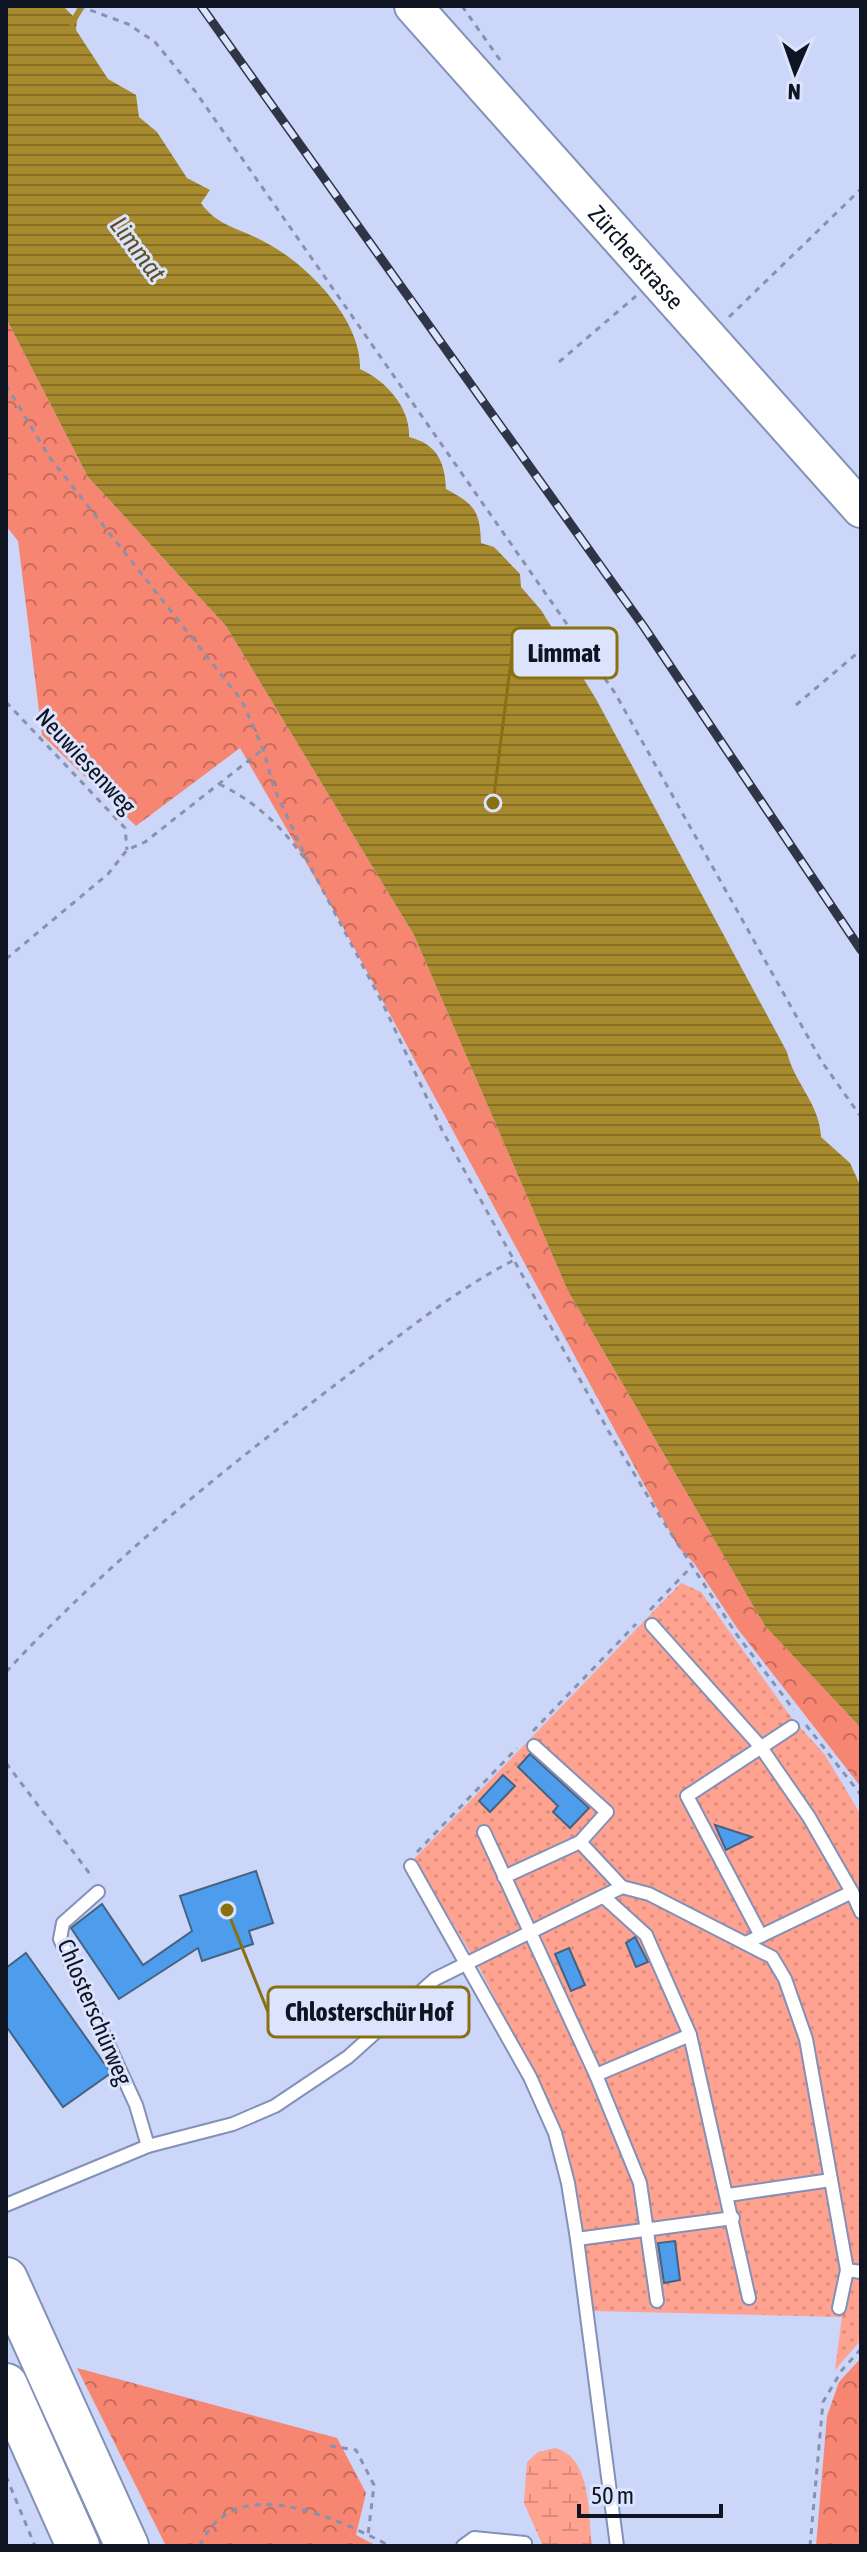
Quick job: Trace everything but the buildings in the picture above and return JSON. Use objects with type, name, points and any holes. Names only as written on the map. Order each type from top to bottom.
[{"type":"highway","points":[[6,2279],[127,2546]]},
{"type":"highway","points":[[6,2385],[78,2546]]},
{"type":"main road","name":"Zürcherstrasse","points":[[413,6],[861,509]]},
{"type":"lane","points":[[650,1618],[760,1746],[809,1817],[861,1912]]},
{"type":"lane","points":[[761,1936],[687,1796],[792,1727]]},
{"type":"lane","points":[[504,1877],[580,1842],[607,1812],[532,1740]]},
{"type":"lane","points":[[484,1832],[596,2075],[640,2183],[657,2301]]},
{"type":"lane","points":[[580,1842],[622,1887],[649,1894],[772,1957],[785,1979],[806,2039],[847,2270],[839,2308]]},
{"type":"lane","points":[[411,1866],[544,2105],[568,2183],[617,2546]]},
{"type":"lane","points":[[6,2205],[148,2146],[233,2124],[297,2094],[348,2057],[435,1979],[622,1887]]},
{"type":"lane","name":"Chlosterschürweg","points":[[98,1892],[63,1923],[60,1939],[136,2105],[148,2146]]},
{"type":"lane","points":[[746,1943],[852,1892]]},
{"type":"lane","points":[[604,1897],[646,1935],[690,2035],[749,2298]]},
{"type":"lane","points":[[596,2075],[690,2035]]},
{"type":"lane","points":[[728,2195],[831,2180]]},
{"type":"lane","points":[[577,2239],[733,2218]]},
{"type":"lane","points":[[847,2270],[861,2272]]},
{"type":"lane","points":[[463,2546],[466,2540],[474,2538],[525,2543]]},
{"type":"path","points":[[79,6],[128,24],[155,42],[175,63],[615,693],[822,1062],[861,1117]]},
{"type":"path","points":[[726,320],[861,189]]},
{"type":"path","points":[[559,362],[657,278]]},
{"type":"path","points":[[6,385],[50,458],[242,701],[263,749],[274,788],[309,864],[383,1004],[442,1130],[609,1432],[692,1566],[765,1674],[861,1795]]},
{"type":"path","points":[[796,705],[861,650]]},
{"type":"path","name":"Neuwiesenweg","points":[[6,702],[125,828],[127,850]]},
{"type":"path","points":[[6,959],[108,874],[127,850],[145,842],[263,749]]},
{"type":"path","points":[[219,784],[242,795],[282,829],[309,864]]},
{"type":"path","points":[[6,1672],[111,1566],[202,1487],[406,1331],[516,1259]]},
{"type":"path","points":[[650,1618],[692,1566]]},
{"type":"path","points":[[532,1740],[638,1622]]},
{"type":"path","points":[[411,1866],[412,1858],[519,1746]]},
{"type":"path","points":[[6,1763],[93,1876],[98,1892]]},
{"type":"path","points":[[810,2546],[823,2402],[842,2370],[861,2349]]},
{"type":"path","points":[[330,2446],[356,2450],[374,2485],[368,2535]]},
{"type":"path","points":[[6,2476],[35,2546]]},
{"type":"path","points":[[200,2546],[209,2528],[223,2514],[249,2506],[304,2510],[390,2546]]},
{"type":"green space","points":[[6,318],[88,477],[226,626],[414,935],[568,1291],[765,1626],[861,1728],[861,1787],[737,1628],[694,1563],[678,1547],[338,918],[240,748],[136,826],[42,735],[18,541],[6,526]]},
{"type":"green space","points":[[681,1583],[701,1592],[791,1717],[825,1755],[861,1815],[861,2340],[835,2370],[842,2317],[593,2311],[570,2158],[549,2104],[479,1967],[414,1859]]},
{"type":"green space","points":[[861,2358],[861,2546],[816,2546],[827,2416],[839,2382]]},
{"type":"green space","points":[[77,2368],[337,2438],[366,2493],[356,2535],[377,2546],[166,2546]]},
{"type":"green space","points":[[555,2448],[576,2463],[582,2475],[592,2546],[543,2546],[524,2503],[527,2462],[538,2452]]},
{"type":"water","name":"Limmat","points":[[6,6],[63,6],[77,20],[76,30],[108,79],[136,95],[139,117],[157,132],[187,178],[210,190],[201,203],[207,211],[221,222],[279,250],[328,294],[352,331],[360,369],[395,396],[406,416],[409,437],[433,449],[444,470],[446,489],[474,509],[481,543],[494,547],[520,574],[521,587],[541,610],[596,699],[787,1052],[816,1114],[821,1137],[850,1163],[861,1187],[861,1728],[765,1626],[568,1291],[414,935],[226,626],[88,477],[6,318]]},
{"type":"waterway","points":[[72,23],[82,6]]},
{"type":"railway","points":[[201,6],[644,627],[861,950]]},
{"type":"place","name":"Limmat","points":[[493,803]]},
{"type":"place","name":"Chlosterschür Hof","points":[[227,1910]]}]
